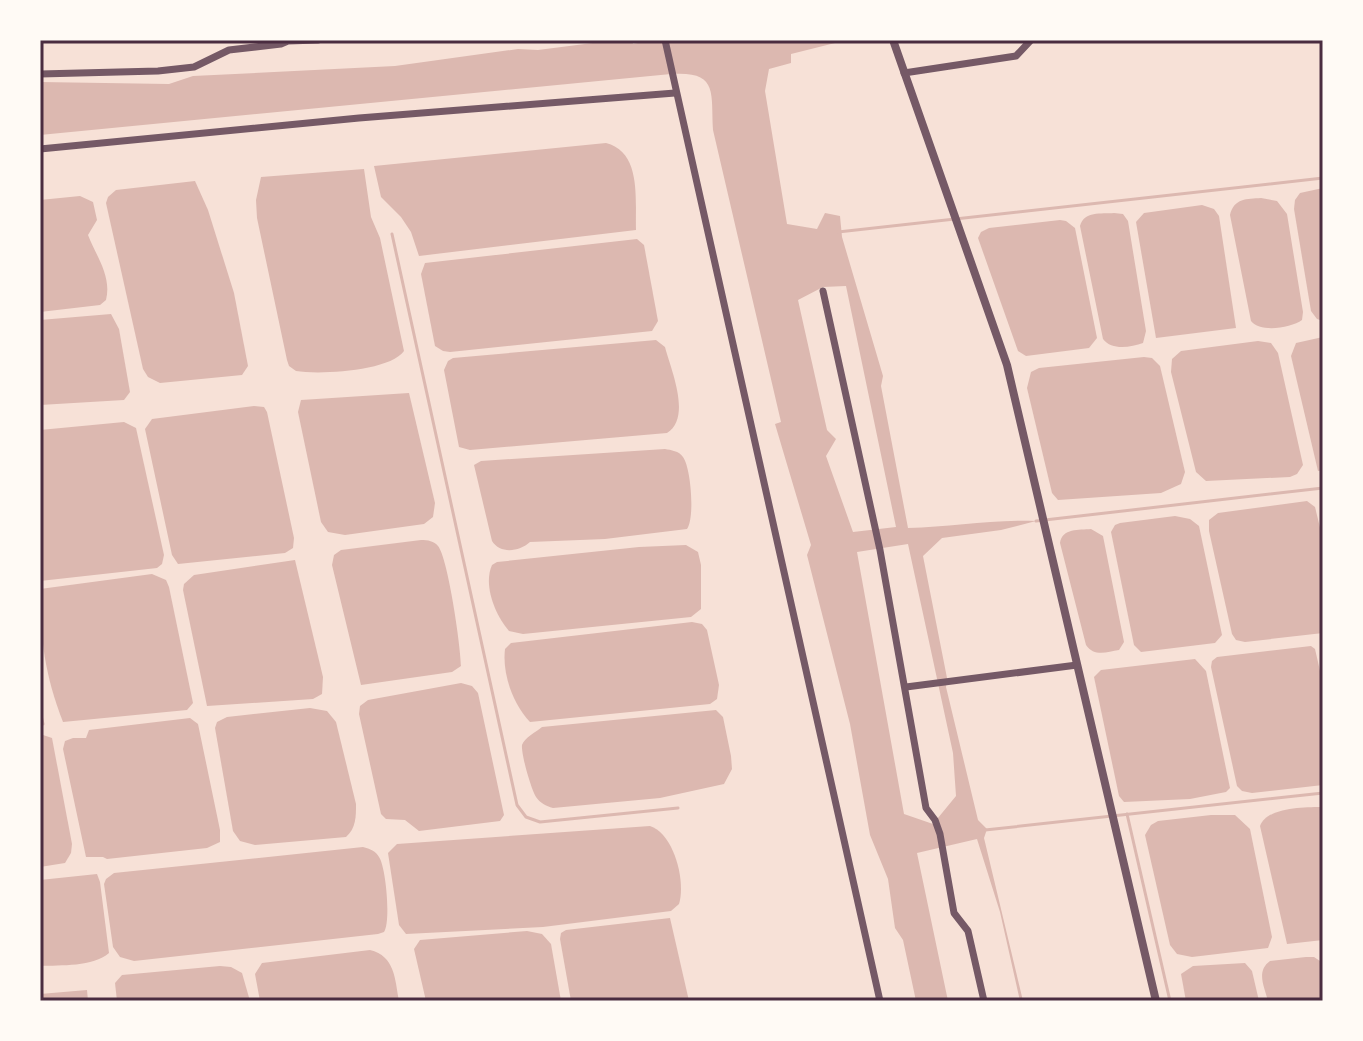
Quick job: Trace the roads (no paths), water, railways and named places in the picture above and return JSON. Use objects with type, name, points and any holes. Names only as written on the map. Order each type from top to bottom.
[{"type":"street","points":[[40,74],[194,67],[229,50],[318,40]]},
{"type":"street","points":[[665,40],[880,1001]]},
{"type":"street","points":[[893,40],[1007,365],[1156,1001]]},
{"type":"street","points":[[904,73],[1016,56],[1031,40]]},
{"type":"street","points":[[40,149],[359,118],[675,93]]},
{"type":"street","points":[[823,291],[880,550],[926,808],[940,834],[954,913],[968,931],[984,1001]]},
{"type":"street","points":[[906,687],[1077,665]]},
{"type":"waterway","points":[[838,232],[1323,178]]},
{"type":"waterway","points":[[392,234],[517,805],[526,817],[540,822],[678,808]]},
{"type":"waterway","points":[[1036,521],[1323,488]]},
{"type":"waterway","points":[[40,711],[43,724]]},
{"type":"waterway","points":[[985,830],[1323,793]]},
{"type":"waterway","points":[[1127,814],[1170,1001]]}]
